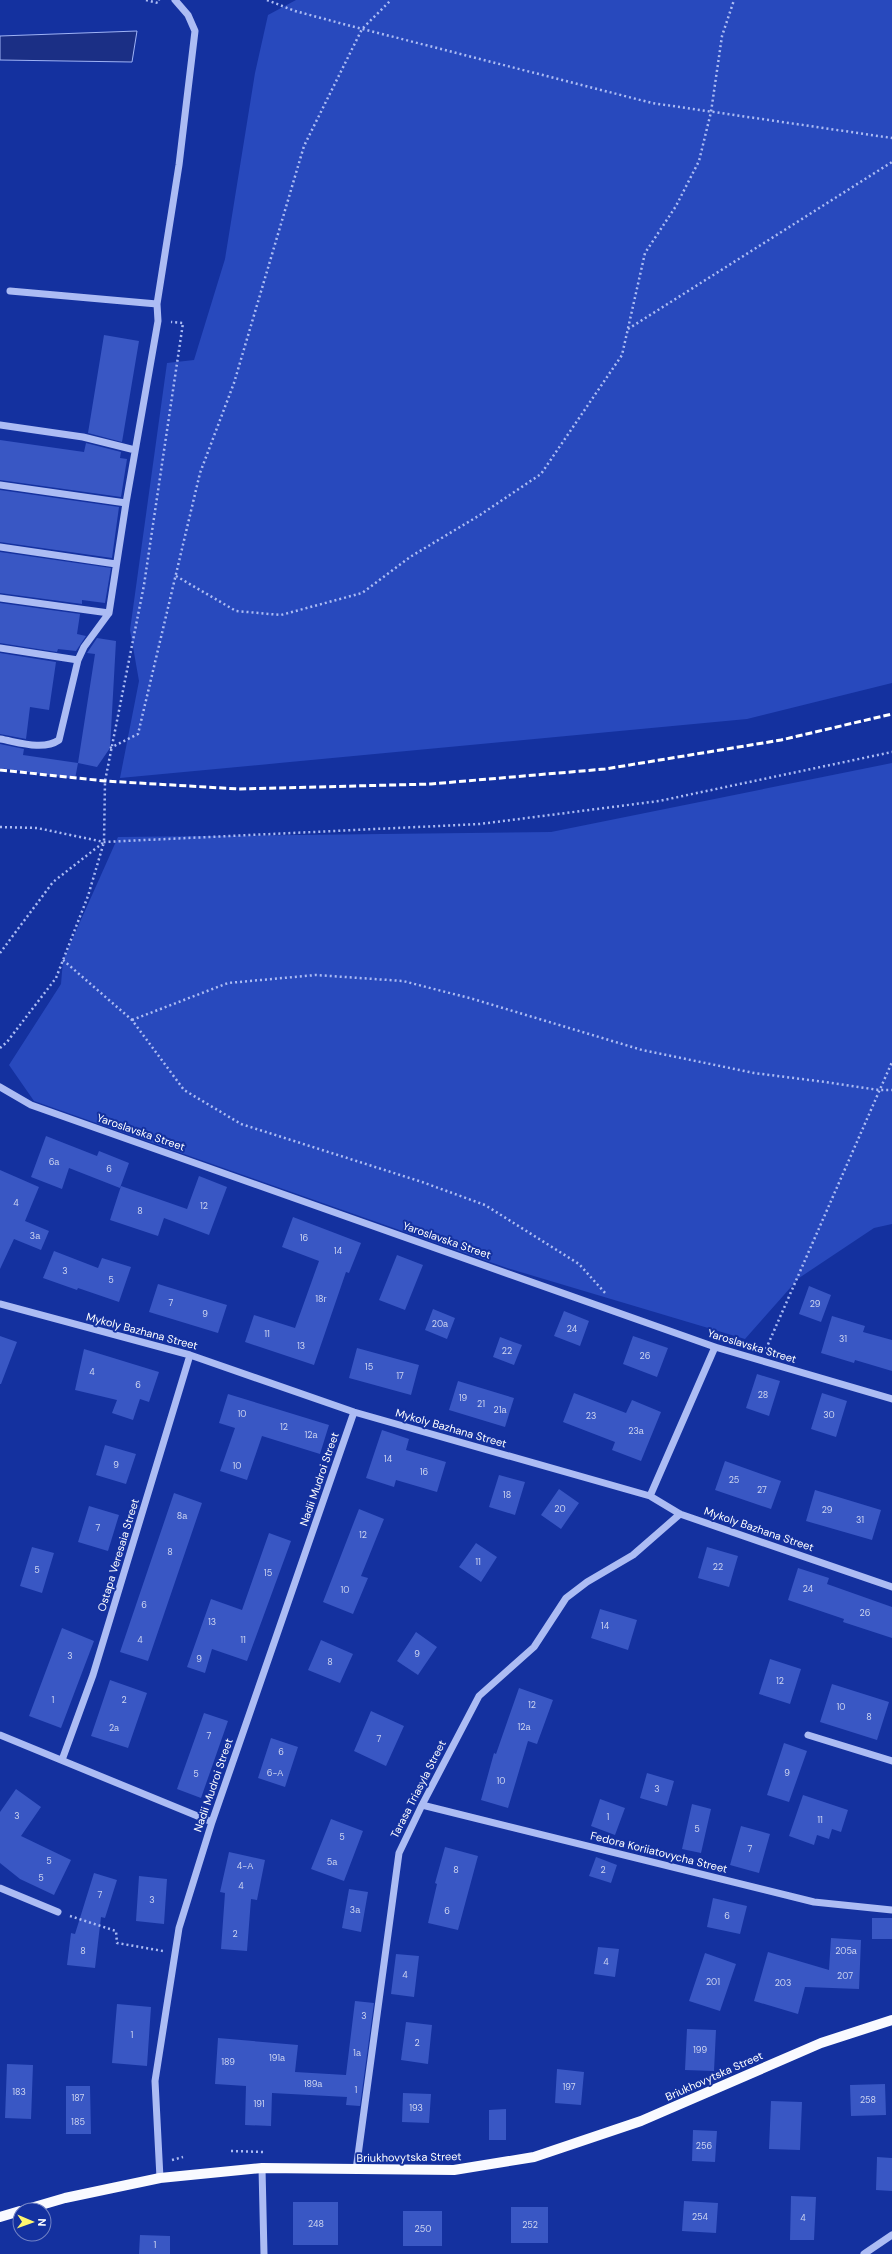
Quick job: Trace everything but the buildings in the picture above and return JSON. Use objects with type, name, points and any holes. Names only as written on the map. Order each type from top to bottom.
[{"type":"main road","name":"Briukhovytska Street","points":[[51,2202],[160,2178],[262,2168],[454,2170],[534,2157],[641,2122],[821,2043],[892,2020]]},
{"type":"main road","points":[[0,2217],[12,2213]]},
{"type":"street","points":[[0,739],[43,746],[52,745],[59,740],[78,660],[84,647],[109,613],[126,503],[158,321],[157,304],[179,165],[195,31],[188,15],[175,0]]},
{"type":"street","points":[[10,291],[157,304]]},
{"type":"street","points":[[0,425],[83,437],[135,450]]},
{"type":"street","points":[[0,485],[126,503]]},
{"type":"street","points":[[0,547],[116,564]]},
{"type":"street","points":[[0,598],[109,613]]},
{"type":"street","points":[[0,648],[78,660]]},
{"type":"street","name":"Yaroslavska Street","points":[[0,1087],[31,1105],[715,1347],[892,1399]]},
{"type":"street","name":"Mykoly Bazhana Street","points":[[0,1304],[190,1355],[354,1412],[650,1496],[680,1514],[892,1587]]},
{"type":"street","points":[[650,1496],[715,1347]]},
{"type":"street","name":"Ostapa Veresaia Street","points":[[62,1760],[93,1675],[190,1355]]},
{"type":"street","name":"Nadii Mudroi Street","points":[[160,2178],[155,2081],[173,1953],[179,1928],[212,1822],[354,1412]]},
{"type":"street","name":"Tarasa Triasyla Street","points":[[356,2170],[399,1853],[422,1805],[479,1696],[534,1647],[566,1598],[587,1582],[633,1555],[680,1514]]},
{"type":"street","points":[[0,1735],[212,1822]]},
{"type":"street","points":[[808,1735],[892,1761]]},
{"type":"street","name":"Fedora Koriiatovycha Street","points":[[422,1805],[814,1902],[892,1910]]},
{"type":"street","points":[[0,1888],[58,1912]]},
{"type":"street","points":[[262,2168],[264,2254]]},
{"type":"street","points":[[864,2254],[892,2235]]},
{"type":"path","points":[[146,0],[158,3],[159,0]]},
{"type":"path","points":[[267,0],[295,11],[652,103],[892,138]]},
{"type":"path","points":[[110,748],[138,734],[200,473],[234,383],[304,146],[362,28],[391,0]]},
{"type":"path","points":[[176,576],[236,610],[281,615],[362,593],[410,557],[480,515],[541,474],[622,356],[645,253],[676,206],[699,161],[711,112],[722,36],[734,0]]},
{"type":"path","points":[[628,329],[892,162]]},
{"type":"path","points":[[0,1048],[7,1042],[56,978],[88,896],[104,842],[105,781],[110,748],[144,585],[183,323],[158,321]]},
{"type":"path","points":[[0,827],[37,828],[104,842],[480,824],[659,802],[892,752]]},
{"type":"path","points":[[0,953],[53,882],[104,842]]},
{"type":"path","points":[[63,960],[132,1020],[184,1090],[241,1124],[422,1182],[484,1205],[579,1264],[624,1315]]},
{"type":"path","points":[[132,1020],[228,983],[316,975],[403,981],[473,999],[642,1050],[754,1074],[879,1090],[892,1090]]},
{"type":"path","points":[[761,1360],[892,1062]]},
{"type":"path","points":[[58,1912],[116,1931],[117,1943],[173,1953]]},
{"type":"path","points":[[231,2151],[266,2152]]},
{"type":"shaded area","points":[[296,0],[892,0],[892,683],[747,719],[120,778],[139,681],[130,630],[167,363],[194,360],[225,259],[255,73],[268,15]]},
{"type":"shaded area","points":[[137,31],[132,62],[0,60],[0,36]]},
{"type":"shaded area","points":[[892,763],[892,1224],[874,1228],[799,1278],[745,1339],[507,1268],[34,1101],[9,1065],[61,984],[63,960],[118,837],[551,832]]},
{"type":"railway","points":[[0,770],[105,781],[239,789],[431,784],[605,769],[781,740],[892,714]]}]
